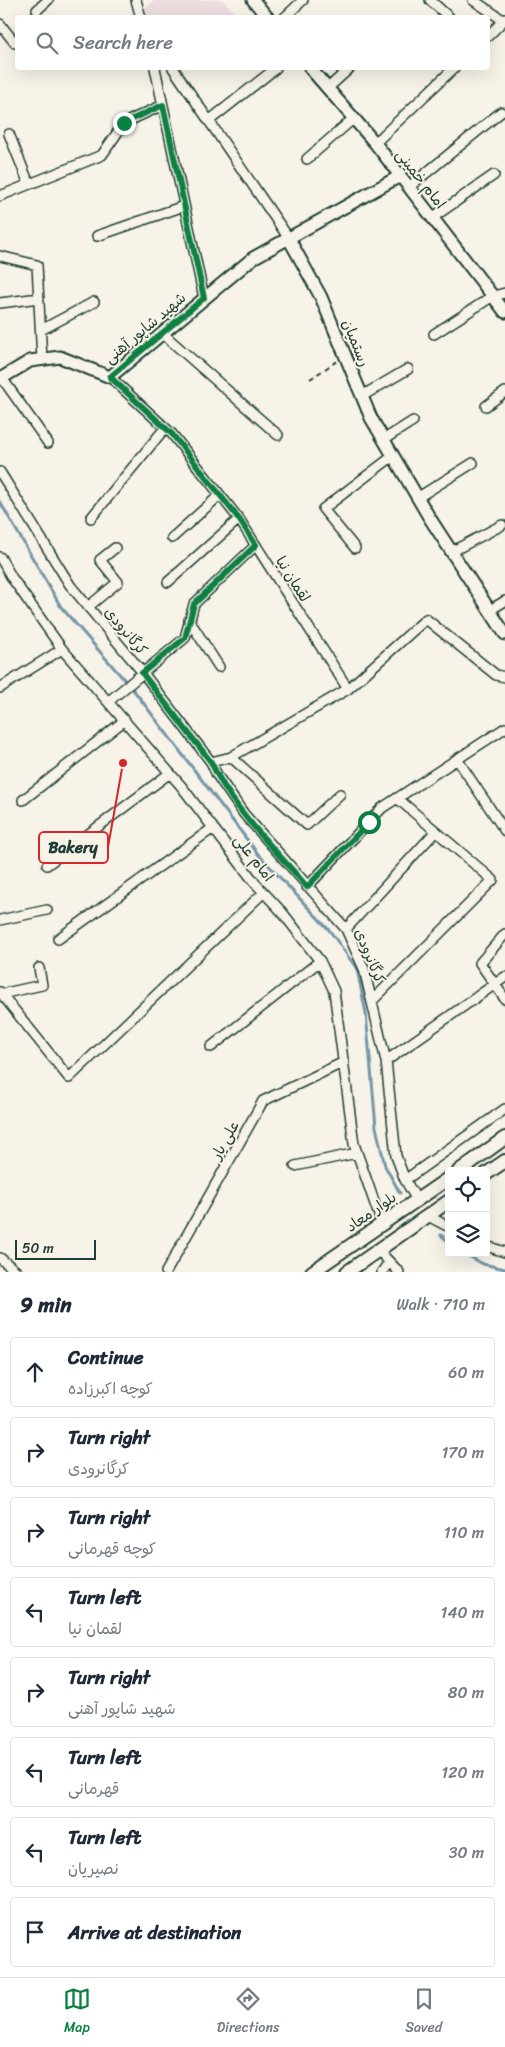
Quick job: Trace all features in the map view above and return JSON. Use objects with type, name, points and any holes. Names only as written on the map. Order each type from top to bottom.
[{"type":"main road","points":[[465,1167],[505,1138]]},
{"type":"main road","points":[[490,1171],[505,1161]]},
{"type":"main road","name":"بلوار معاد","points":[[312,1272],[445,1181]]},
{"type":"main road","points":[[346,1272],[445,1204]]},
{"type":"street","points":[[37,10],[48,0]]},
{"type":"street","points":[[136,0],[139,15]]},
{"type":"street","points":[[253,0],[266,15]]},
{"type":"street","points":[[287,15],[303,0]]},
{"type":"street","points":[[430,0],[447,15]]},
{"type":"street","points":[[473,0],[504,20],[490,34]]},
{"type":"street","points":[[0,24],[15,43]]},
{"type":"street","points":[[155,70],[204,298]]},
{"type":"street","name":"رستمیان","points":[[174,70],[288,237],[321,297],[371,418],[383,440],[417,498],[505,634]]},
{"type":"street","points":[[210,120],[273,70]]},
{"type":"street","name":"امام خمینی","points":[[312,70],[375,143],[505,312]]},
{"type":"street","points":[[328,88],[348,70]]},
{"type":"street","points":[[375,143],[452,70]]},
{"type":"street","points":[[0,196],[102,155],[124,123],[163,105]]},
{"type":"street","points":[[409,187],[501,112]]},
{"type":"street","points":[[307,159],[354,118]]},
{"type":"street","points":[[9,134],[29,184]]},
{"type":"street","points":[[432,218],[494,175]]},
{"type":"street","name":"شهید شاپور آهنی","points":[[1,379],[30,361],[60,357],[110,377],[253,258],[400,176]]},
{"type":"street","points":[[97,236],[184,206]]},
{"type":"street","points":[[0,256],[38,265],[42,360]]},
{"type":"street","points":[[434,334],[492,296],[505,292]]},
{"type":"street","points":[[0,303],[39,298]]},
{"type":"street","points":[[41,330],[94,302]]},
{"type":"street","points":[[162,333],[278,435]]},
{"type":"street","points":[[362,396],[408,368]]},
{"type":"street","name":"لقمان نیا","points":[[110,377],[165,428],[239,519],[348,689]]},
{"type":"street","points":[[1,379],[48,443]]},
{"type":"street","points":[[486,406],[505,392]]},
{"type":"street","points":[[383,440],[413,421]]},
{"type":"street","points":[[91,518],[165,428]]},
{"type":"street","points":[[355,548],[323,509],[393,456]]},
{"type":"street","points":[[417,498],[473,463]]},
{"type":"street","name":"کرگانرودی","points":[[0,472],[70,586],[142,673],[211,762],[217,775],[244,814],[346,929],[364,969],[386,1061],[396,1156],[405,1180],[417,1200]]},
{"type":"street","points":[[172,538],[220,495]]},
{"type":"street","points":[[168,582],[239,519]]},
{"type":"street","points":[[451,552],[502,525]]},
{"type":"street","points":[[108,702],[185,638],[194,604],[256,545]]},
{"type":"street","points":[[88,607],[118,582],[100,560],[115,548]]},
{"type":"street","name":"امام علی","points":[[0,557],[12,578],[62,649],[170,773],[263,893],[282,912],[320,960],[334,991],[354,1144],[382,1224]]},
{"type":"street","points":[[490,610],[505,601]]},
{"type":"street","points":[[211,762],[231,757],[348,689],[426,619],[496,676],[505,677]]},
{"type":"street","points":[[189,620],[219,667]]},
{"type":"street","points":[[0,688],[62,649]]},
{"type":"street","points":[[23,800],[125,720]]},
{"type":"street","points":[[307,887],[382,808],[505,728]]},
{"type":"street","points":[[231,757],[307,825],[340,794]]},
{"type":"street","points":[[457,759],[505,831]]},
{"type":"street","points":[[47,865],[170,773]]},
{"type":"street","points":[[372,1000],[493,880],[397,798]]},
{"type":"street","points":[[58,939],[213,828]]},
{"type":"street","points":[[346,929],[436,831]]},
{"type":"street","points":[[38,968],[42,985],[1,993],[69,1078],[263,893]]},
{"type":"street","points":[[0,920],[47,910]]},
{"type":"street","points":[[505,934],[480,963],[505,999]]},
{"type":"street","points":[[211,1046],[320,960]]},
{"type":"street","points":[[386,1061],[505,976]]},
{"type":"street","name":"علی یار","points":[[166,1272],[263,1100],[344,1062]]},
{"type":"street","points":[[405,1180],[505,1109]]},
{"type":"street","points":[[295,1166],[357,1153]]},
{"type":"street","points":[[428,1216],[445,1225]]},
{"type":"street","points":[[490,1247],[505,1252]]},
{"type":"street","points":[[378,1250],[400,1272]]},
{"type":"street","points":[[0,1258],[17,1272]]},
{"type":"street","points":[[382,1272],[389,1262]]},
{"type":"path","points":[[310,379],[345,356]]},
{"type":"shaded area","points":[[154,0],[223,0],[237,15],[146,15],[142,11]]},
{"type":"waterway","points":[[0,502],[61,607],[135,692],[258,854],[330,931],[357,969],[366,1013],[376,1127],[385,1166],[400,1193]]},
{"type":"waterway","points":[[441,1235],[445,1238]]},
{"type":"waterway","points":[[470,1257],[483,1264],[505,1269]]},
{"type":"place","name":"Bakery","points":[[123,763]]},
{"type":"route","points":[[124,123],[163,105],[204,298],[110,377],[172,434],[239,519],[256,545],[194,604],[185,638],[142,673],[211,762],[217,775],[244,814],[307,887],[369,822]]}]
